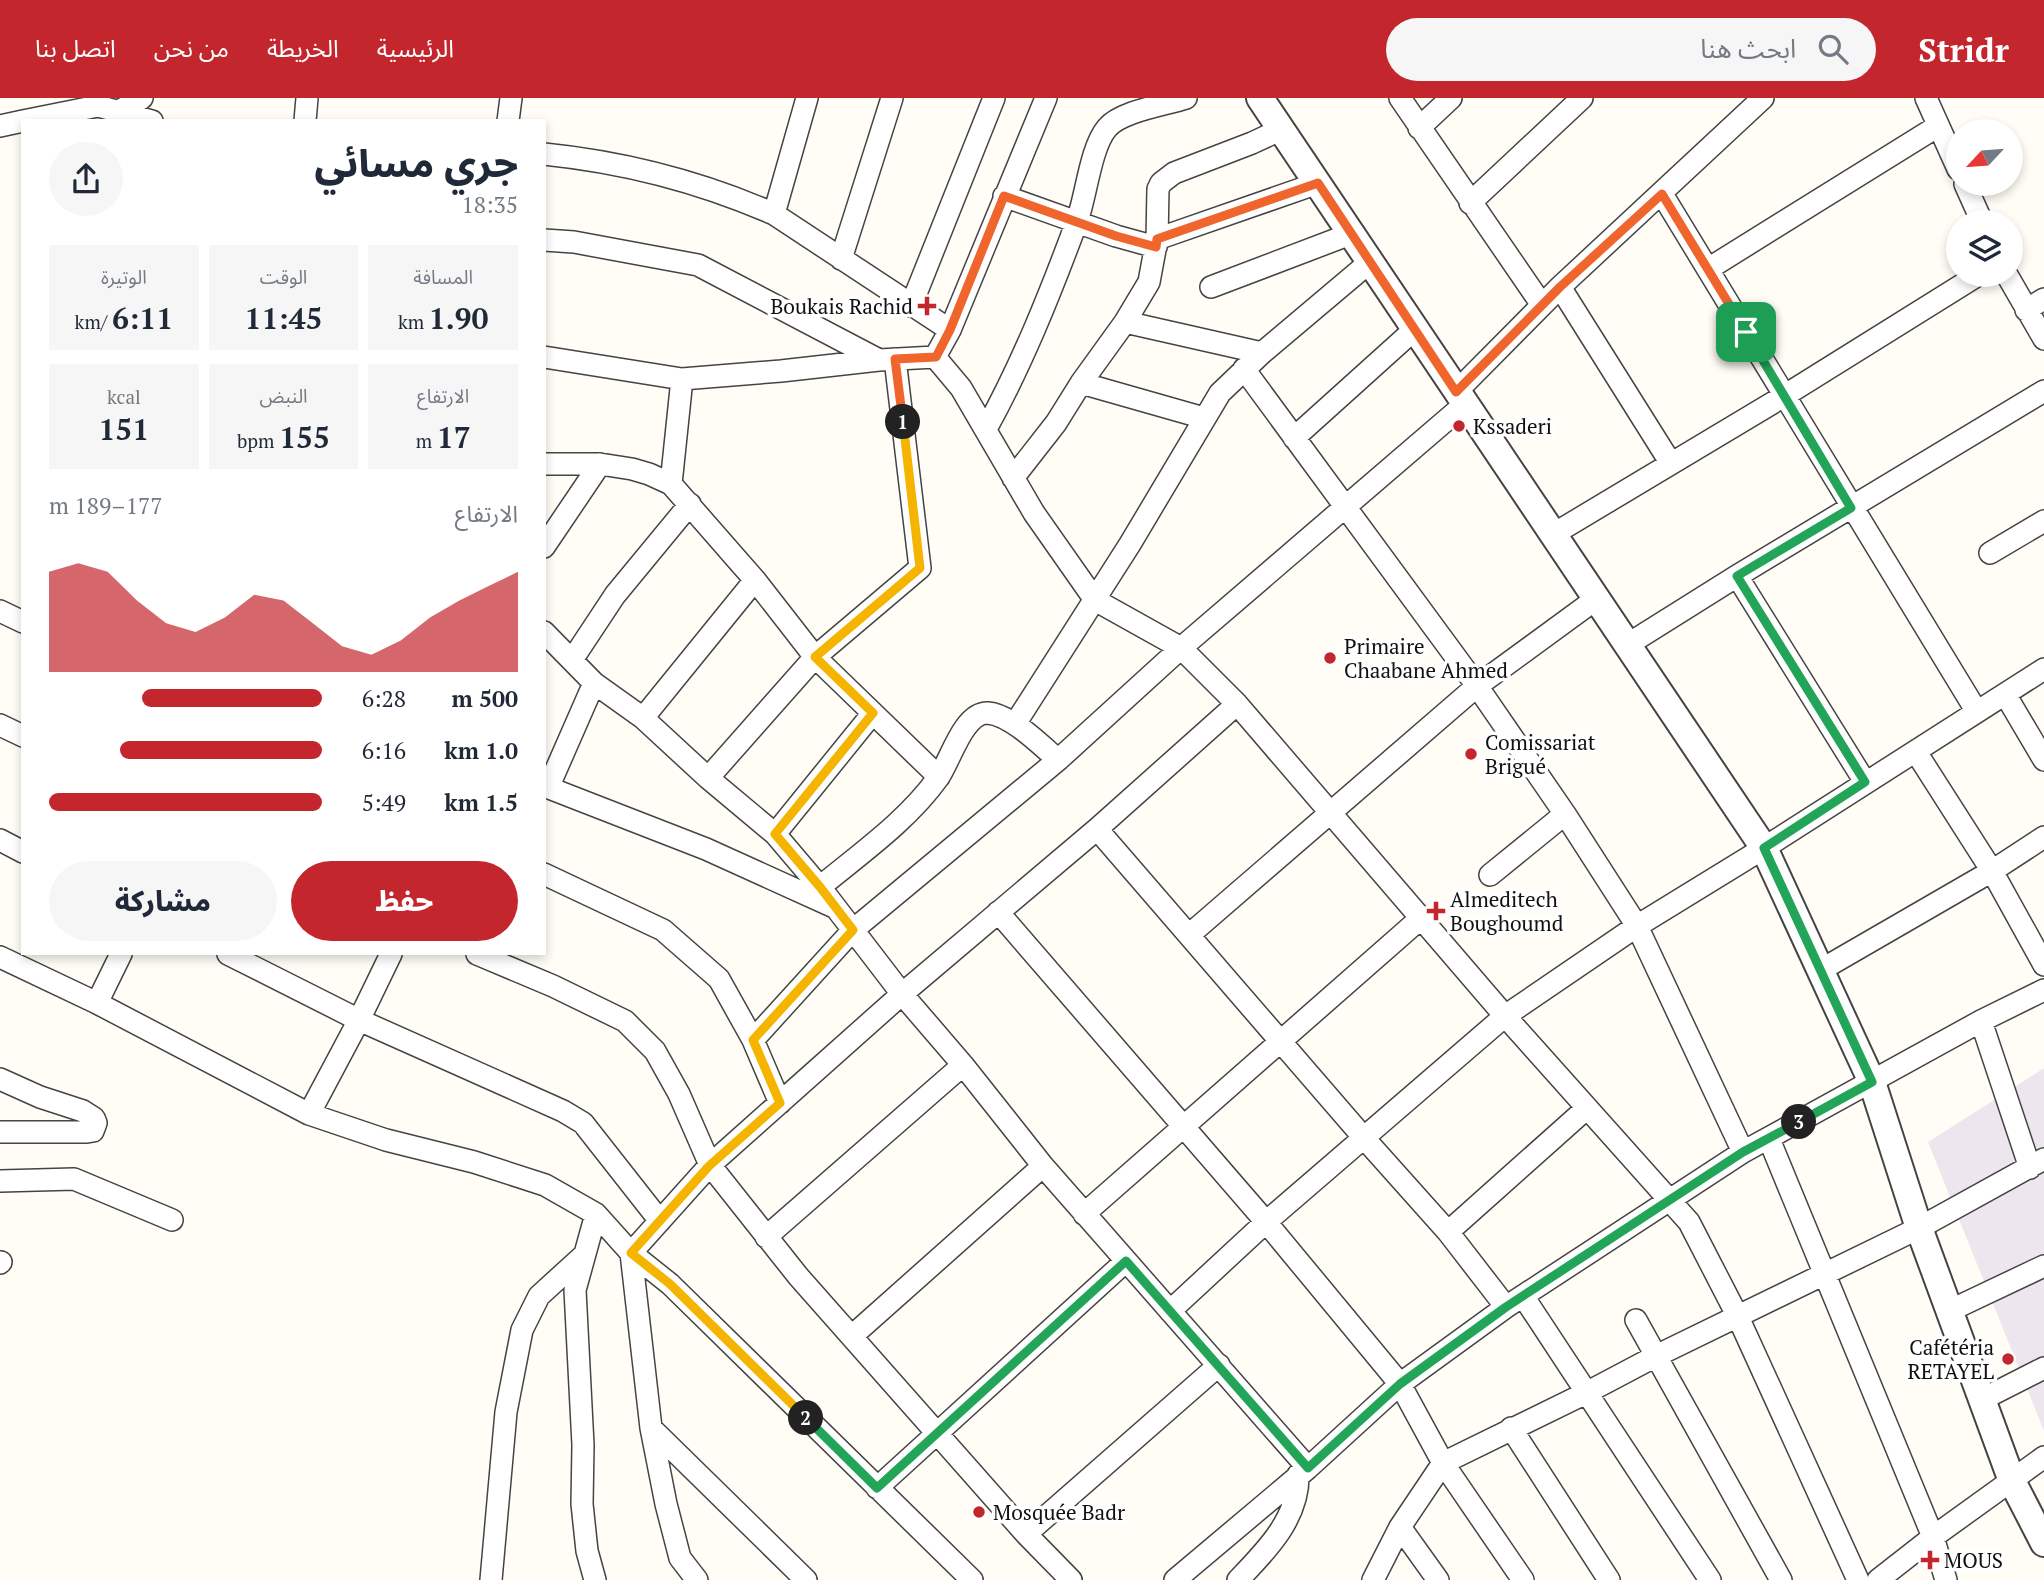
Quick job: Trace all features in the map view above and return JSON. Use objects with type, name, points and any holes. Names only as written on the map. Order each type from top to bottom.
[{"type":"street","points":[[33,119],[142,98]]},
{"type":"street","points":[[305,119],[307,98]]},
{"type":"street","points":[[508,119],[511,98]]},
{"type":"street","points":[[774,214],[807,98]]},
{"type":"street","points":[[841,259],[892,98]]},
{"type":"street","points":[[911,306],[994,98]]},
{"type":"street","points":[[936,357],[950,330],[1046,98]]},
{"type":"street","points":[[986,429],[1028,345],[1077,223],[1096,153],[1106,128],[1123,117],[1186,98]]},
{"type":"street","points":[[1260,98],[1764,848],[1872,1082],[1919,1228],[2011,1481],[2044,1543]]},
{"type":"street","points":[[1400,98],[1542,305]]},
{"type":"street","points":[[1419,128],[1451,98]]},
{"type":"street","points":[[1470,203],[1582,98]]},
{"type":"street","points":[[753,1040],[853,930],[1058,760],[1181,648],[1345,506],[1461,398],[1560,287],[1763,98]]},
{"type":"street","points":[[1926,98],[1946,143]]},
{"type":"street","points":[[103,105],[146,119]]},
{"type":"street","points":[[0,126],[21,121]]},
{"type":"street","points":[[1709,269],[1938,125]]},
{"type":"street","points":[[1013,478],[1056,423],[1149,282],[1156,243],[1158,189],[1166,178],[1282,129]]},
{"type":"street","points":[[546,153],[638,168],[774,214],[950,330]]},
{"type":"street","points":[[1004,196],[1077,223],[1156,243],[1318,183]]},
{"type":"street","points":[[1662,194],[1976,712]]},
{"type":"street","points":[[1211,287],[1353,233]]},
{"type":"street","points":[[546,240],[574,242],[698,265],[887,360]]},
{"type":"street","points":[[1015,724],[1095,600],[1220,393],[1262,353],[1371,261]]},
{"type":"street","points":[[1560,287],[1670,462]]},
{"type":"street","points":[[1552,535],[1959,287]]},
{"type":"street","points":[[2019,287],[2035,304],[2044,339]]},
{"type":"street","points":[[1125,322],[1262,353]]},
{"type":"street","points":[[1294,438],[1415,329]]},
{"type":"street","points":[[546,357],[682,379],[936,357]]},
{"type":"street","points":[[936,357],[961,388],[1034,513],[1095,600],[1181,648],[1237,704],[1505,1016],[1689,1222],[1738,1317],[1858,1580]]},
{"type":"street","points":[[708,778],[815,657],[920,568],[887,360]]},
{"type":"street","points":[[1244,369],[1477,686],[1565,814],[1637,926],[1743,1152]]},
{"type":"street","points":[[671,484],[682,379]]},
{"type":"street","points":[[1081,383],[1204,418]]},
{"type":"street","points":[[1627,645],[2044,391]]},
{"type":"street","points":[[546,464],[600,464],[632,469],[671,484],[755,580],[815,657],[939,776]]},
{"type":"street","points":[[546,544],[600,464]]},
{"type":"street","points":[[572,660],[615,595],[690,504]]},
{"type":"street","points":[[1990,553],[2044,521]]},
{"type":"street","points":[[1737,576],[1865,782]]},
{"type":"street","points":[[643,718],[755,580]]},
{"type":"street","points":[[1189,936],[1477,686],[1596,599]]},
{"type":"street","points":[[0,611],[21,621]]},
{"type":"street","points":[[546,634],[594,683],[643,718],[708,778],[775,834],[1043,1166],[1219,1365],[1303,1471]]},
{"type":"street","points":[[1170,1311],[1266,1222],[1505,1016],[1637,926],[2044,669]]},
{"type":"street","points":[[594,683],[546,787],[706,849],[836,908]]},
{"type":"street","points":[[2005,694],[2044,760]]},
{"type":"street","points":[[697,1580],[680,1558],[666,1504],[651,1428],[631,1253],[709,1166],[902,993],[1097,829],[1237,704]]},
{"type":"street","points":[[775,834],[873,713]]},
{"type":"street","points":[[820,887],[911,811],[939,776],[964,728],[978,716],[991,713],[1015,724],[1058,760]]},
{"type":"street","points":[[0,725],[21,736]]},
{"type":"street","points":[[1916,752],[1992,871],[2044,965]]},
{"type":"street","points":[[1490,875],[1565,814]]},
{"type":"street","points":[[1097,829],[1364,1138],[1514,1302],[1586,1393],[1710,1580]]},
{"type":"street","points":[[0,840],[21,851]]},
{"type":"street","points":[[1819,971],[1992,871],[2040,848]]},
{"type":"street","points":[[546,875],[663,930],[719,979],[753,1040],[780,1103]]},
{"type":"street","points":[[998,912],[1266,1222],[1400,1384],[1443,1463],[1523,1580]]},
{"type":"street","points":[[1084,1214],[1421,918]]},
{"type":"street","points":[[97,1003],[121,955]]},
{"type":"street","points":[[230,955],[359,1020],[563,1111],[583,1123],[660,1221]]},
{"type":"street","points":[[309,1114],[391,955]]},
{"type":"street","points":[[479,955],[553,986],[625,1021],[655,1051],[678,1094],[709,1166],[852,1336],[1026,1534],[1071,1580]]},
{"type":"street","points":[[0,957],[97,1003],[309,1114],[386,1140],[474,1162],[545,1185],[596,1214],[631,1253],[670,1284],[972,1580]]},
{"type":"street","points":[[1175,1580],[1400,1384],[1514,1302],[1743,1152],[2044,989]]},
{"type":"street","points":[[1373,1580],[1400,1527],[1443,1463],[1919,1228],[2037,1163],[1981,1021]]},
{"type":"street","points":[[766,1237],[963,1065]]},
{"type":"street","points":[[0,1079],[40,1097],[83,1111],[94,1118],[96,1123],[95,1128],[88,1132],[0,1132]]},
{"type":"street","points":[[1448,1232],[1587,1108]]},
{"type":"street","points":[[1769,1139],[1933,1537],[1946,1580]]},
{"type":"street","points":[[852,1336],[1043,1166]]},
{"type":"street","points":[[0,1181],[74,1179],[172,1220]]},
{"type":"street","points":[[595,1580],[587,1551],[582,1504],[583,1444],[575,1290],[596,1214]]},
{"type":"street","points":[[491,1580],[506,1412],[522,1330],[538,1296],[585,1254]]},
{"type":"street","points":[[877,1488],[1126,1261]]},
{"type":"street","points":[[1949,1311],[2044,1266]]},
{"type":"street","points":[[1636,1320],[1782,1580]]},
{"type":"street","points":[[1026,1534],[1219,1365]]},
{"type":"street","points":[[1981,1400],[2044,1368]]},
{"type":"street","points":[[651,1428],[806,1580]]},
{"type":"street","points":[[1511,1428],[1609,1580]]},
{"type":"street","points":[[1878,1580],[2044,1457]]},
{"type":"street","points":[[1238,1580],[1265,1552],[1293,1508],[1303,1471]]},
{"type":"street","points":[[1400,1527],[1438,1580]]},
{"type":"shaded area","points":[[2044,1068],[2044,1431],[1928,1142]]},
{"type":"place","name":"Boukais Rachid","points":[[927,306]]},
{"type":"place","name":"Kssaderi","points":[[1459,426]]},
{"type":"place","name":"Primaire Chaabane Ahmed","points":[[1330,658]]},
{"type":"place","name":"Comissariat Brigué","points":[[1471,754]]},
{"type":"place","name":"Almeditech Boughoumd","points":[[1436,911]]},
{"type":"place","name":"Cafétéria RETAYEL","points":[[2008,1359]]},
{"type":"place","name":"Mosquée Badr","points":[[979,1512]]},
{"type":"place","name":"MOUS","points":[[1930,1560]]},
{"type":"route","points":[[1318,183],[1456,392],[1560,287],[1662,194],[1746,332],[1851,508],[1737,576],[1865,782],[1764,848],[1872,1082],[1743,1152],[1506,1307],[1400,1384],[1308,1468],[1126,1261],[877,1488],[670,1284],[631,1253],[709,1166],[780,1103],[753,1040],[853,930],[775,834],[873,713],[815,657],[920,568],[895,359],[936,357],[950,330],[1004,196],[1077,223],[1156,247],[1157,239],[1318,183]]}]
